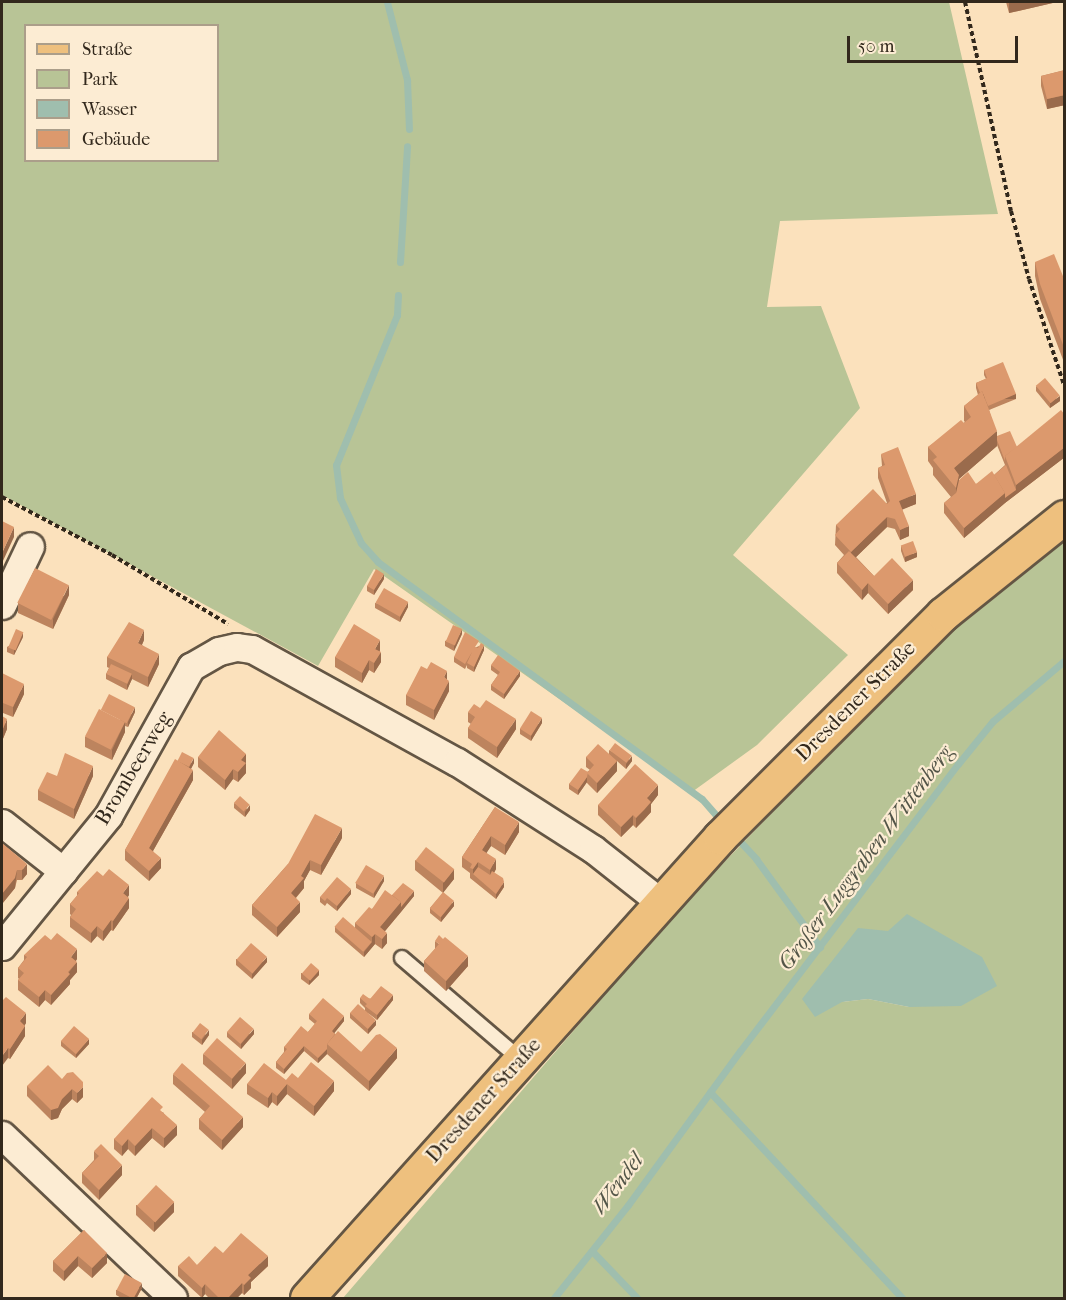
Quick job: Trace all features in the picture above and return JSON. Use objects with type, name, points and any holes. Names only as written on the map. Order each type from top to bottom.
[{"type":"main road","name":"Dresdener Straße","points":[[307,1299],[660,902],[743,813],[936,621],[988,576],[1065,517]]},
{"type":"street","points":[[2,605],[30,546]]},
{"type":"street","name":"Brombeerweg","points":[[2,946],[108,816],[191,667],[219,651],[237,647],[252,649]]},
{"type":"street","points":[[252,649],[457,762],[594,849],[660,902]]},
{"type":"street","points":[[2,823],[63,871]]},
{"type":"street","points":[[2,1136],[173,1299]]},
{"type":"lane","points":[[402,957],[520,1059]]},
{"type":"path","points":[[965,2],[1011,211],[1029,279],[1065,385]]},
{"type":"path","points":[[2,497],[112,555],[200,606],[242,633],[252,649]]},
{"type":"green space","points":[[2,2],[949,2],[998,214],[780,221],[767,307],[821,306],[860,408],[733,555],[848,655],[757,745],[692,792],[374,569],[318,666],[2,495]]},
{"type":"green space","points":[[1064,533],[1064,1298],[343,1298],[676,912],[960,618]],"holes":[[[982,957],[909,1007],[868,999],[842,1002]]]},
{"type":"water","points":[[907,914],[982,957],[997,986],[961,1006],[909,1007],[868,999],[842,1002],[815,1017],[802,999],[858,928],[888,931]]},
{"type":"building","points":[[1065,70],[1065,95],[1047,99],[1041,76]]},
{"type":"building","points":[[1054,254],[1065,281],[1065,350],[1040,284],[1035,262]]},
{"type":"building","points":[[1003,362],[1016,394],[988,406],[976,383],[987,378],[984,370]]},
{"type":"building","points":[[1045,378],[1060,396],[1051,403],[1036,386]]},
{"type":"building","points":[[982,391],[997,431],[954,468],[959,475],[956,488],[933,460],[937,457],[928,447],[961,420],[964,423],[971,417],[964,406]]},
{"type":"building","points":[[1061,410],[1065,415],[1065,447],[1016,485],[1005,456]]},
{"type":"building","points":[[1010,431],[1017,447],[1005,456],[1005,461],[997,436]]},
{"type":"building","points":[[898,447],[916,494],[899,501],[909,526],[900,530],[895,519],[887,517],[851,552],[835,535],[840,529],[836,525],[873,489],[887,504],[890,501],[878,468],[885,465],[881,454]]},
{"type":"building","points":[[1006,465],[1016,490],[1005,498],[1005,493],[994,475]]},
{"type":"building","points":[[992,471],[1005,493],[964,528],[944,503],[956,493],[959,480],[968,472],[976,484]]},
{"type":"building","points":[[2,521],[14,527],[2,553]]},
{"type":"building","points":[[913,541],[917,552],[905,557],[901,545]]},
{"type":"building","points":[[849,551],[874,576],[892,558],[913,580],[888,604],[868,583],[862,590],[837,563]]},
{"type":"building","points":[[35,568],[69,585],[51,620],[17,603]]},
{"type":"building","points":[[376,569],[384,574],[374,590],[367,586]]},
{"type":"building","points":[[384,588],[408,602],[400,617],[376,603]]},
{"type":"building","points":[[129,622],[144,630],[138,643],[159,654],[148,677],[107,657]]},
{"type":"building","points":[[354,624],[380,640],[375,649],[381,652],[374,663],[369,660],[362,673],[335,657]]},
{"type":"building","points":[[453,625],[462,629],[455,646],[446,641]]},
{"type":"building","points":[[16,629],[23,632],[16,651],[8,647]]},
{"type":"building","points":[[465,632],[479,641],[475,647],[478,648],[481,643],[484,645],[474,667],[467,663],[472,652],[465,664],[454,657]]},
{"type":"building","points":[[498,655],[520,671],[504,694],[491,685],[500,672],[491,665]]},
{"type":"building","points":[[431,662],[447,671],[444,677],[449,681],[434,710],[406,695],[421,666],[427,669]]},
{"type":"building","points":[[111,664],[132,674],[127,684],[106,674]]},
{"type":"building","points":[[2,673],[24,684],[13,707],[3,703],[2,707]]},
{"type":"building","points":[[109,694],[135,707],[127,723],[101,710]]},
{"type":"building","points":[[486,700],[516,719],[497,747],[468,728],[475,717],[468,712],[474,704],[480,708]]},
{"type":"building","points":[[99,709],[125,722],[111,750],[85,737]]},
{"type":"building","points":[[531,711],[542,718],[531,736],[520,729]]},
{"type":"building","points":[[2,716],[7,719],[2,731]]},
{"type":"building","points":[[219,730],[246,754],[241,760],[246,763],[238,772],[233,769],[225,780],[198,757]]},
{"type":"building","points":[[615,743],[632,756],[626,763],[610,750]]},
{"type":"building","points":[[598,744],[617,761],[597,783],[587,773],[594,765],[586,757]]},
{"type":"building","points":[[182,752],[194,758],[189,767],[177,761]]},
{"type":"building","points":[[65,753],[93,766],[74,809],[38,790],[47,772],[57,776]]},
{"type":"building","points":[[175,759],[193,770],[149,848],[161,858],[149,871],[125,850]]},
{"type":"building","points":[[635,764],[658,785],[647,798],[651,802],[644,810],[636,818],[633,815],[621,827],[598,805]]},
{"type":"building","points":[[581,768],[588,772],[578,790],[569,784]]},
{"type":"building","points":[[240,796],[250,805],[244,811],[234,803]]},
{"type":"building","points":[[495,807],[519,822],[505,845],[491,836],[482,850],[496,859],[490,870],[478,862],[473,869],[470,868],[472,864],[462,857]]},
{"type":"building","points":[[315,814],[342,828],[321,865],[310,860],[301,876],[304,878],[291,893],[300,902],[277,927],[252,905],[288,864]]},
{"type":"building","points":[[2,843],[27,864],[22,870],[17,870],[15,878],[2,894]]},
{"type":"building","points":[[426,847],[454,869],[444,883],[416,860]]},
{"type":"building","points":[[366,865],[384,876],[373,894],[355,883]]},
{"type":"building","points":[[478,867],[490,875],[492,871],[503,878],[504,882],[496,894],[473,874]]},
{"type":"building","points":[[109,869],[129,885],[123,893],[129,898],[103,931],[97,926],[91,933],[70,917],[76,909],[70,904],[79,893],[77,892],[97,871],[103,876]]},
{"type":"building","points":[[337,877],[351,889],[337,906],[327,898],[325,901],[320,897]]},
{"type":"building","points":[[403,883],[414,891],[401,907],[401,902],[392,895]]},
{"type":"building","points":[[385,890],[401,902],[380,927],[387,933],[382,939],[375,934],[372,937],[355,923],[369,907],[372,909]]},
{"type":"building","points":[[443,892],[454,901],[441,917],[430,908]]},
{"type":"building","points":[[343,917],[372,942],[363,952],[334,927]]},
{"type":"building","points":[[57,933],[77,949],[71,957],[77,962],[68,972],[70,974],[51,995],[45,990],[39,997],[18,980],[24,973],[18,968],[27,957],[24,955],[45,935],[51,940]]},
{"type":"building","points":[[439,935],[443,939],[445,937],[468,956],[446,981],[424,961],[439,944],[435,941]]},
{"type":"building","points":[[251,943],[267,957],[252,973],[237,960]]},
{"type":"building","points":[[311,963],[319,970],[310,981],[302,974]]},
{"type":"building","points":[[381,986],[393,995],[377,1015],[365,1006],[367,1004],[360,998],[363,994],[370,999]]},
{"type":"building","points":[[6,997],[26,1013],[20,1021],[25,1026],[10,1049],[8,1048],[2,1056],[2,1001]]},
{"type":"building","points":[[323,998],[344,1016],[332,1031],[335,1034],[327,1044],[327,1049],[318,1058],[304,1046],[284,1069],[276,1062],[287,1049],[284,1047],[301,1026],[308,1032],[317,1021],[309,1014]]},
{"type":"building","points":[[358,1004],[376,1020],[368,1029],[350,1013]]},
{"type":"building","points":[[240,1017],[254,1029],[240,1044],[227,1032]]},
{"type":"building","points":[[200,1023],[209,1030],[201,1039],[193,1032]]},
{"type":"building","points":[[74,1026],[89,1039],[76,1054],[61,1041]]},
{"type":"building","points":[[338,1031],[361,1052],[376,1035],[380,1034],[397,1048],[369,1081],[327,1044]]},
{"type":"building","points":[[217,1038],[246,1063],[232,1079],[203,1054]]},
{"type":"building","points":[[311,1062],[334,1081],[314,1106],[287,1084],[277,1096],[272,1092],[268,1098],[247,1084],[264,1063],[286,1080],[292,1073],[298,1078]]},
{"type":"building","points":[[182,1063],[243,1117],[222,1140],[199,1119],[210,1106],[173,1074]]},
{"type":"building","points":[[48,1065],[62,1079],[67,1073],[73,1072],[83,1082],[83,1087],[77,1093],[72,1089],[62,1099],[58,1108],[51,1110],[27,1086]]},
{"type":"building","points":[[152,1097],[163,1107],[160,1110],[177,1125],[164,1138],[152,1128],[135,1146],[128,1139],[122,1146],[114,1139]]},
{"type":"building","points":[[101,1144],[122,1165],[99,1190],[82,1173],[99,1156],[94,1151]]},
{"type":"building","points":[[156,1185],[174,1202],[155,1223],[137,1205]]},
{"type":"building","points":[[84,1230],[107,1253],[92,1268],[78,1256],[64,1271],[53,1261]]},
{"type":"building","points":[[241,1233],[268,1256],[248,1275],[251,1278],[244,1285],[242,1283],[227,1299],[220,1299],[205,1284],[202,1288],[178,1266],[189,1256],[197,1265],[215,1246],[223,1253]]},
{"type":"building","points":[[125,1274],[142,1283],[134,1298],[117,1290]]},
{"type":"waterway","points":[[387,2],[407,80],[409,129]]},
{"type":"waterway","points":[[400,262],[407,146]]},
{"type":"waterway","points":[[398,295],[397,315],[336,465],[340,498],[361,543],[378,562],[702,799],[723,823]]},
{"type":"waterway","name":"Großer Luggraben Wittenberg","points":[[554,1298],[628,1205],[740,1051],[958,764],[993,721],[1064,661]]},
{"type":"waterway","points":[[734,835],[756,859],[820,947]]},
{"type":"waterway","points":[[710,1092],[902,1298]]},
{"type":"waterway","points":[[592,1251],[637,1298]]},
{"type":"water label","name":"Wendel","points":[[618,1184]]}]
